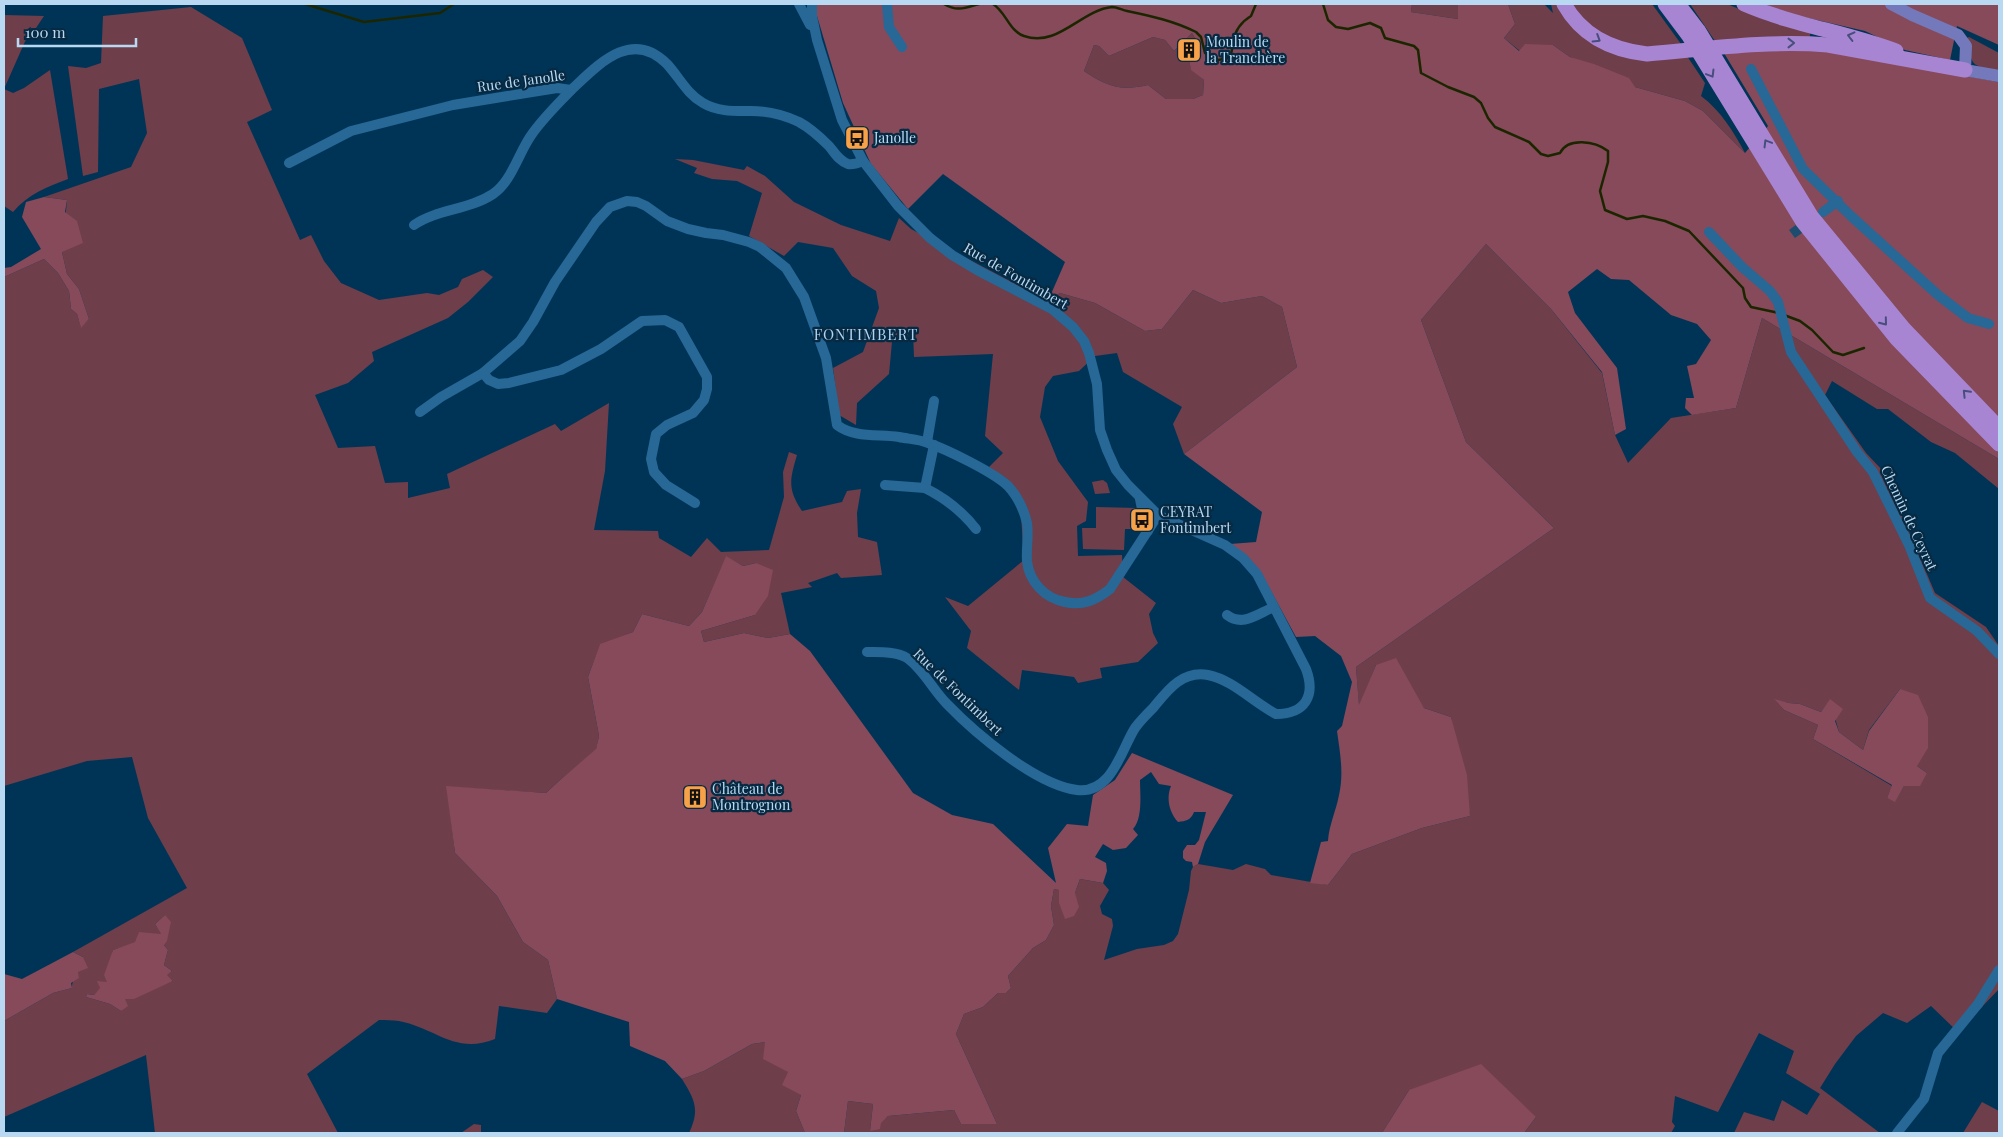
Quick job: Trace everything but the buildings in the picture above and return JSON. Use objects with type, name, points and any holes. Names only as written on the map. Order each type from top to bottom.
[{"type":"highway","points":[[1564,4],[1570,14],[1595,38],[1627,52],[1647,54],[1777,43],[1828,45],[1965,70]]},
{"type":"highway","points":[[1665,4],[1689,36],[1803,222],[1897,339],[1999,444]]},
{"type":"highway","points":[[1678,4],[1698,30],[1812,216],[1904,329],[1999,428]]},
{"type":"highway","points":[[1744,4],[1786,20],[1870,41],[1913,57],[1965,70]]},
{"type":"main road","points":[[1891,4],[1958,35],[1964,40],[1967,54],[1965,70],[1999,76]]},
{"type":"street","name":"Rue de Fontimbert","points":[[800,4],[817,40]]},
{"type":"street","name":"Rue de Fontimbert","points":[[812,4],[812,16],[817,40],[842,120],[863,161],[898,206],[930,238],[952,255],[977,270],[1052,309],[1073,326],[1084,341],[1094,368],[1100,430],[1116,470],[1140,499],[1158,515],[1225,545],[1243,558],[1257,574],[1311,681],[1310,693],[1299,709],[1285,714],[1276,714],[1218,678],[1205,674],[1186,677],[1173,684],[1135,728],[1113,771],[1095,787],[1081,790],[1066,788],[1050,782],[1003,754],[946,703],[906,657],[886,652],[867,652]]},
{"type":"street","points":[[887,4],[889,27],[902,47]]},
{"type":"street","name":"Rue de Janolle","points":[[288,163],[351,132],[443,107],[557,88],[571,90],[612,54],[623,49],[643,50],[652,53],[666,64],[685,88],[702,103],[714,108],[730,111],[771,112],[788,117],[816,134],[844,162],[855,164],[863,161]]},
{"type":"street","points":[[1751,69],[1803,169],[1820,187],[1838,201],[1851,216],[1938,295],[1968,318],[1989,324]]},
{"type":"street","points":[[414,225],[424,218],[475,203],[494,194],[504,184],[530,136],[571,90]]},
{"type":"street","points":[[420,412],[441,397],[483,373],[520,341],[555,282],[596,222],[610,207],[627,201],[637,202],[667,221],[688,229],[723,235],[760,247],[786,268],[804,297],[826,358],[837,425],[843,430],[853,433],[898,437],[930,444],[997,477],[1009,488],[1024,511],[1027,524],[1029,572],[1040,590],[1060,601],[1074,604],[1088,603],[1105,593],[1110,589],[1158,515]]},
{"type":"street","points":[[1823,212],[1838,201]]},
{"type":"street","name":"Chemin de Ceyrat","points":[[1709,232],[1742,267],[1770,291],[1778,302],[1791,352],[1857,452],[1873,472],[1909,545],[1930,598],[1977,631],[1999,654]]},
{"type":"street","points":[[483,373],[489,380],[498,384],[509,383],[561,370],[601,349],[642,321],[665,320],[679,328],[707,377],[707,389],[704,400],[693,413],[667,425],[656,434],[650,459],[654,472],[666,485],[695,502]]},
{"type":"street","points":[[925,488],[934,401]]},
{"type":"street","points":[[885,485],[925,488],[942,496],[968,518],[976,529]]},
{"type":"street","points":[[1140,499],[1148,531]]},
{"type":"street","points":[[1227,615],[1235,621],[1241,621],[1274,607]]},
{"type":"street","points":[[1897,1133],[1924,1099],[1928,1091],[1935,1060],[1951,1035],[1978,1004],[1999,970]]},
{"type":"shaded area","points":[[817,4],[1412,4],[1411,12],[1458,19],[1458,4],[1508,4],[1515,24],[1504,38],[1519,51],[1525,44],[1553,45],[1570,57],[1629,78],[1635,87],[1685,101],[1703,111],[1745,153],[1768,126],[1724,53],[1783,47],[1830,51],[1999,82],[1999,459],[1762,318],[1736,408],[1692,415],[1685,408],[1686,398],[1694,398],[1687,366],[1696,364],[1711,340],[1697,324],[1671,315],[1629,280],[1611,279],[1597,269],[1568,292],[1575,313],[1617,368],[1626,429],[1615,435],[1602,372],[1551,309],[1486,244],[1421,320],[1466,442],[1554,528],[1356,667],[1359,705],[1376,665],[1396,658],[1424,708],[1451,717],[1467,775],[1470,816],[1422,828],[1352,854],[1328,885],[1310,883],[1321,842],[1328,841],[1339,795],[1341,771],[1337,731],[1342,726],[1352,682],[1341,656],[1315,636],[1296,637],[1260,571],[1230,544],[1256,542],[1262,512],[1184,454],[1297,367],[1282,307],[1262,296],[1221,303],[1193,290],[1162,329],[1145,331],[1095,303],[1060,293],[1048,301],[1065,262],[943,174],[908,209],[871,164],[843,103],[817,16]],"holes":[[[1192,33],[1201,49],[1189,60],[1191,70],[1204,80],[1203,95],[1193,99],[1166,99],[1148,85],[1130,88],[1114,86],[1100,81],[1084,71],[1094,45],[1099,46],[1109,56],[1153,37],[1165,40],[1174,51]]]},
{"type":"shaded area","points":[[1412,4],[1458,4],[1458,19],[1411,12]]},
{"type":"shaded area","points":[[1508,4],[1544,4],[1553,13],[1551,4],[1559,4],[1585,36],[1687,56],[1705,83],[1701,96],[1715,108],[1726,122],[1745,153],[1703,111],[1685,101],[1635,87],[1570,57],[1553,45],[1520,51],[1504,38],[1515,24]]},
{"type":"shaded area","points":[[1570,4],[1652,4],[1681,44],[1643,48],[1621,45],[1596,31]]},
{"type":"shaded area","points":[[1690,4],[1727,4],[1768,21],[1811,31],[1809,39],[1715,41]]},
{"type":"shaded area","points":[[1764,4],[1999,4],[1999,45],[1957,26],[1950,60],[1905,50],[1865,31],[1786,13]]},
{"type":"shaded area","points":[[191,7],[242,38],[272,110],[247,122],[300,240],[311,235],[324,261],[341,283],[379,300],[427,293],[439,295],[458,287],[462,279],[483,270],[493,277],[468,302],[448,318],[372,352],[374,361],[348,383],[315,395],[338,448],[375,446],[385,483],[408,482],[408,498],[450,488],[447,474],[555,424],[561,431],[609,403],[605,471],[594,530],[658,531],[659,538],[691,557],[707,538],[721,552],[769,550],[784,497],[783,472],[789,452],[797,455],[791,484],[794,496],[802,511],[842,502],[847,491],[861,489],[857,513],[858,537],[877,542],[882,575],[841,578],[837,573],[808,583],[812,587],[781,593],[790,634],[768,638],[744,633],[704,642],[701,631],[755,615],[756,563],[743,566],[726,557],[702,612],[689,626],[642,614],[633,632],[600,645],[588,677],[599,736],[596,750],[546,793],[447,787],[455,853],[497,896],[523,942],[548,960],[557,999],[547,1013],[499,1006],[495,1039],[481,1043],[468,1044],[457,1042],[412,1024],[379,1020],[307,1074],[338,1133],[155,1133],[146,1055],[4,1117],[4,1021],[53,993],[72,988],[83,957],[73,952],[187,888],[148,818],[132,757],[87,761],[4,786],[4,277],[44,259],[58,273],[69,291],[71,309],[77,314],[81,327],[89,319],[79,289],[67,274],[62,252],[67,200],[44,197],[131,167],[147,133],[139,79],[99,89],[98,172],[83,176],[68,66],[86,68],[101,63],[103,16]],"holes":[[[165,915],[164,945],[168,950],[164,965],[172,971],[166,975],[173,981],[125,999],[121,1011],[110,1004],[86,997],[87,994],[94,995],[107,982],[113,950],[162,935],[155,924]]]},
{"type":"shaded area","points":[[4,15],[44,16],[36,28],[31,28],[4,89]]},
{"type":"shaded area","name":"Moulin de la Tranchère","points":[[1192,33],[1201,49],[1189,60],[1191,69],[1204,80],[1203,95],[1193,99],[1166,99],[1148,85],[1130,88],[1114,86],[1100,81],[1084,71],[1094,45],[1099,46],[1109,56],[1153,37],[1165,40],[1174,51]]},
{"type":"shaded area","points":[[1969,37],[1999,53],[1999,71],[1977,66],[1974,63],[1967,38]]},
{"type":"shaded area","points":[[50,70],[68,179],[31,196],[13,212],[4,206],[4,89],[13,93],[24,88]]},
{"type":"shaded area","points":[[675,159],[693,160],[744,170],[747,166],[765,176],[794,202],[841,225],[890,241],[899,218],[911,229],[1048,301],[1060,293],[1095,303],[1145,331],[1162,329],[1193,290],[1221,303],[1262,296],[1282,307],[1297,367],[1184,454],[1173,424],[1182,407],[1123,372],[1117,353],[1095,356],[1079,371],[1053,376],[1045,387],[1040,417],[1058,461],[1088,502],[1086,521],[1077,526],[1078,556],[1122,555],[1123,577],[1156,603],[1149,614],[1153,633],[1158,643],[1138,662],[1100,668],[1102,678],[1078,683],[1074,677],[1022,670],[1019,690],[967,648],[971,631],[945,597],[968,606],[1024,560],[1020,500],[988,468],[1003,453],[985,436],[993,354],[914,357],[913,332],[892,342],[889,374],[857,403],[856,425],[839,415],[833,368],[863,352],[879,308],[876,291],[852,276],[833,248],[798,242],[784,256],[749,236],[762,193],[737,181],[712,179],[694,173],[697,168]]},
{"type":"shaded area","points":[[44,197],[67,200],[65,212],[77,221],[83,243],[62,252],[67,274],[79,289],[89,319],[81,328],[77,314],[71,309],[69,291],[58,273],[44,259],[4,277],[4,268],[11,267],[41,249],[22,217],[26,202]]},
{"type":"shaded area","points":[[1486,244],[1551,309],[1602,373],[1615,435],[1628,463],[1671,418],[1736,408],[1762,318],[1999,459],[1999,489],[1955,453],[1931,442],[1888,409],[1877,409],[1832,381],[1825,395],[1866,453],[1883,471],[1935,593],[1986,627],[1999,646],[1999,989],[1958,1032],[1931,1006],[1907,1023],[1883,1013],[1856,1036],[1820,1088],[1880,1133],[1734,1133],[1744,1112],[1774,1121],[1782,1100],[1807,1115],[1820,1094],[1786,1073],[1794,1051],[1759,1033],[1718,1112],[1675,1096],[1672,1122],[1675,1126],[1671,1133],[1524,1133],[1536,1117],[1409,1090],[1382,1133],[844,1133],[848,1101],[873,1104],[870,1131],[888,1116],[954,1110],[961,1124],[997,1124],[956,1034],[964,1014],[983,1007],[998,993],[1006,993],[1011,988],[1008,976],[1033,948],[1046,940],[1054,925],[1051,906],[1054,889],[1060,890],[1059,903],[1075,893],[1080,879],[1103,883],[1109,890],[1100,906],[1102,914],[1112,919],[1113,926],[1104,960],[1137,949],[1164,945],[1173,941],[1178,934],[1189,890],[1191,871],[1198,864],[1233,870],[1246,864],[1265,869],[1271,875],[1328,885],[1352,854],[1422,828],[1470,816],[1451,717],[1424,708],[1376,665],[1359,707],[1356,667],[1554,528],[1466,442],[1421,320]],"holes":[[[1900,689],[1917,766],[1927,773],[1904,786],[1895,801],[1887,798],[1892,786],[1813,739],[1818,725],[1784,710],[1775,700],[1800,704],[1821,712],[1830,700],[1839,732],[1863,750],[1869,730]]]},
{"type":"shaded area","points":[[1103,480],[1107,483],[1110,493],[1095,494],[1092,482]]},
{"type":"shaded area","points":[[1096,507],[1138,508],[1138,529],[1125,529],[1124,550],[1083,549],[1082,528],[1096,528]]},
{"type":"shaded area","points":[[726,556],[743,566],[756,563],[773,570],[768,596],[755,615],[701,631],[704,642],[744,633],[768,638],[790,634],[810,651],[913,793],[952,815],[993,824],[1056,883],[1048,848],[1067,824],[1088,826],[1093,795],[1115,780],[1132,753],[1233,795],[1205,842],[1198,864],[1193,867],[1192,862],[1186,861],[1183,858],[1183,851],[1187,845],[1195,845],[1199,840],[1206,812],[1194,812],[1188,820],[1178,822],[1172,814],[1169,805],[1171,786],[1159,784],[1151,772],[1140,780],[1140,812],[1133,829],[1138,835],[1126,848],[1113,850],[1103,844],[1095,857],[1106,863],[1107,871],[1103,883],[1080,879],[1075,893],[1079,907],[1074,916],[1065,919],[1059,903],[1059,890],[1054,889],[1051,906],[1054,925],[1046,940],[1033,948],[1008,976],[1011,988],[1006,993],[998,993],[983,1007],[964,1014],[956,1034],[997,1124],[961,1124],[954,1110],[888,1116],[881,1123],[880,1129],[870,1131],[873,1104],[848,1101],[844,1133],[805,1133],[796,1111],[801,1095],[782,1085],[788,1072],[763,1059],[765,1042],[752,1044],[704,1071],[682,1079],[665,1061],[630,1046],[629,1022],[557,999],[548,960],[523,942],[497,896],[455,853],[446,786],[546,793],[596,749],[599,736],[588,677],[600,644],[633,632],[642,614],[689,626],[702,612]]},
{"type":"shaded area","points":[[1900,689],[1918,695],[1928,717],[1928,748],[1917,766],[1927,773],[1920,786],[1904,786],[1895,802],[1887,798],[1892,785],[1813,739],[1818,725],[1784,710],[1774,699],[1800,704],[1821,712],[1830,699],[1843,709],[1835,721],[1839,732],[1863,750],[1869,731]]},
{"type":"shaded area","points":[[165,915],[171,922],[167,941],[164,945],[168,950],[164,965],[172,971],[167,975],[173,981],[134,999],[125,999],[128,1006],[121,1011],[110,1004],[86,997],[87,994],[94,995],[100,988],[97,981],[107,982],[104,975],[113,950],[135,942],[139,932],[161,934],[155,924]]},
{"type":"shaded area","points":[[73,952],[83,957],[88,968],[78,972],[79,978],[71,983],[72,988],[53,993],[4,1021],[4,974],[22,979]]},
{"type":"shaded area","points":[[765,1042],[788,1072],[801,1095],[796,1111],[805,1133],[689,1133],[695,1111],[693,1099],[682,1079],[704,1071],[752,1044]]},
{"type":"shaded area","points":[[1481,1064],[1536,1117],[1524,1133],[1382,1133],[1409,1090]]},
{"type":"shaded area","points":[[1982,1102],[1999,1111],[1999,1133],[1963,1133]]},
{"type":"shaded area","points":[[474,1124],[481,1125],[481,1133],[461,1133]]},
{"type":"waterway","points":[[305,4],[364,22],[440,13],[454,4]]},
{"type":"waterway","points":[[944,4],[957,9],[979,4]]},
{"type":"waterway","points":[[993,4],[1019,34],[1036,38],[1048,37],[1059,33],[1090,14],[1116,7],[1171,22],[1196,32],[1201,37],[1205,53],[1218,60],[1229,58],[1237,30],[1251,16],[1256,4]]},
{"type":"waterway","points":[[1323,4],[1328,20],[1336,27],[1348,29],[1370,23],[1381,28],[1385,38],[1414,46],[1418,50],[1421,73],[1448,87],[1474,97],[1481,103],[1488,118],[1495,127],[1529,142],[1541,154],[1548,156],[1560,153],[1569,145],[1582,142],[1596,145],[1608,151],[1608,162],[1600,191],[1605,210],[1627,219],[1643,216],[1665,221],[1689,231],[1743,288],[1745,298],[1751,307],[1779,313]]},
{"type":"waterway","points":[[1784,315],[1800,321],[1812,330],[1833,352],[1843,355],[1864,348]]},
{"type":"tunnel","points":[[1792,234],[1810,221]]},
{"type":"place","name":"Moulin de la Tranchère","points":[[1189,50]]},
{"type":"place","name":"Janolle","points":[[857,138]]},
{"type":"place","name":"CEYRAT Fontimbert","points":[[1142,520]]},
{"type":"place","name":"Château de Montrognon","points":[[695,797]]},
{"type":"district","name":"FONTIMBERT","points":[[866,335]]}]
